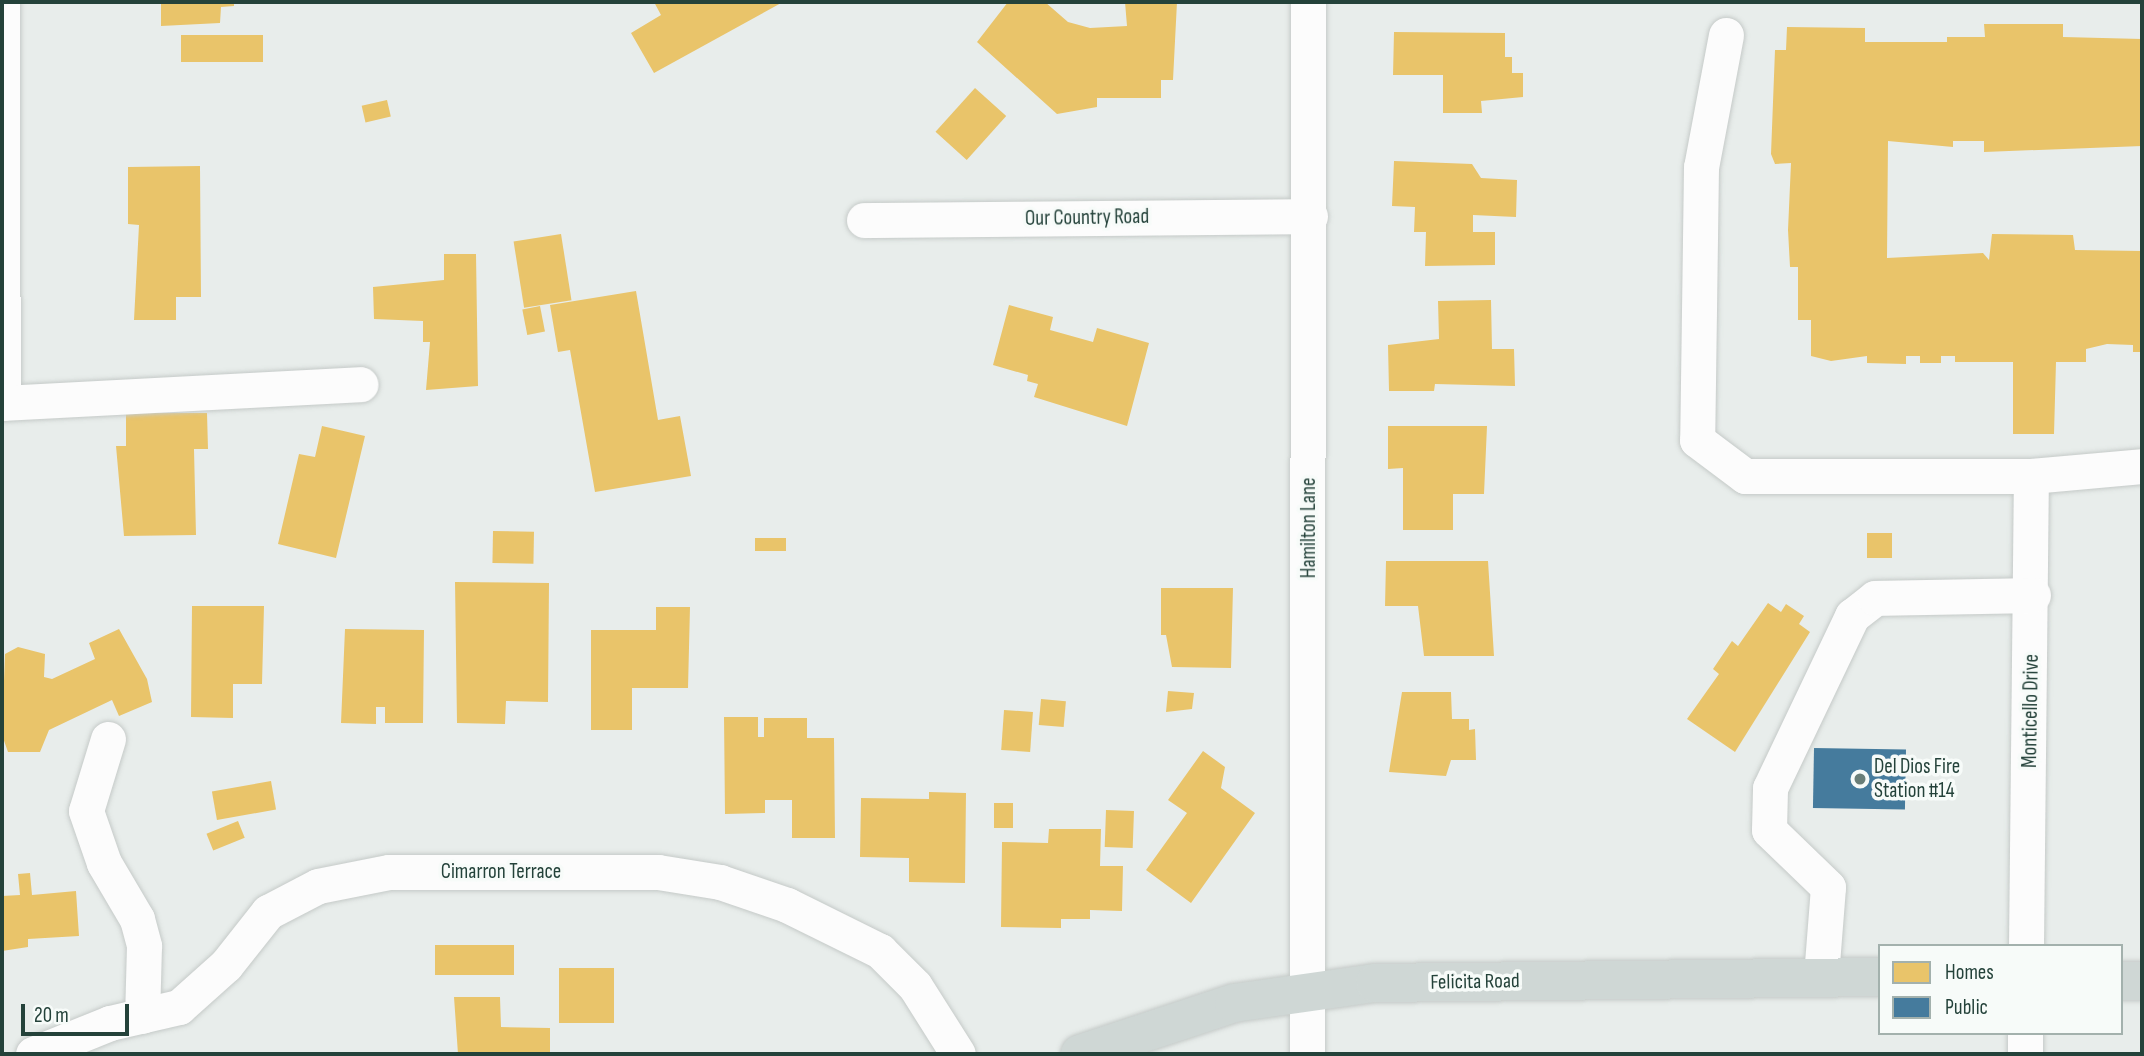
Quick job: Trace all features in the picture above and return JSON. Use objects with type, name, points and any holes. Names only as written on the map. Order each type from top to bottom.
[{"type":"main road","name":"Felicita Road","points":[[1080,1054],[1163,1022],[1307,991],[1375,983],[1878,977]]},
{"type":"main road","points":[[2123,981],[2142,981]]},
{"type":"street","points":[[2,2],[3,403],[360,384]]},
{"type":"street","name":"Hamilton Lane","points":[[1307,1054],[1310,216],[1308,2]]},
{"type":"street","points":[[1726,35],[1701,167],[1697,440],[1745,477],[2031,476],[2142,466]]},
{"type":"street","name":"Our Country Road","points":[[864,220],[1310,216]]},
{"type":"street","name":"Monticello Drive","points":[[2026,944],[2033,595],[2031,476]]},
{"type":"street","points":[[1821,976],[1828,887],[1769,830],[1770,788],[1853,616],[1875,598],[2033,595]]},
{"type":"street","points":[[108,739],[86,811],[104,863],[137,919],[144,946],[142,1016]]},
{"type":"street","name":"Cimarron Terrace","points":[[33,1054],[142,1016],[179,1007],[226,965],[268,912],[318,886],[389,872],[658,872],[720,882],[787,905],[880,951],[915,986],[958,1054]]},
{"type":"street","points":[[2025,1035],[2025,1054]]},
{"type":"building: Homes","points":[[161,2],[234,2],[234,6],[221,7],[220,23],[161,26]]},
{"type":"building: Homes","points":[[654,2],[783,2],[654,73],[631,33],[661,15]]},
{"type":"building: Homes","points":[[1008,2],[1045,2],[1068,22],[1090,28],[1127,26],[1125,2],[1177,2],[1173,80],[1161,80],[1161,98],[1097,98],[1097,107],[1057,114],[977,42]]},
{"type":"building: Homes","points":[[1984,24],[2063,24],[2063,37],[2142,39],[2142,146],[1984,152],[1984,141],[1953,141],[1953,147],[1888,141],[1887,258],[1983,253],[1989,260],[1992,234],[2073,235],[2075,250],[2142,251],[2142,352],[2133,352],[2133,345],[2107,344],[2086,349],[2086,362],[2056,362],[2054,434],[2013,434],[2013,362],[1955,362],[1955,356],[1941,356],[1941,363],[1920,363],[1920,356],[1906,356],[1906,364],[1867,363],[1867,356],[1831,361],[1811,356],[1811,320],[1798,320],[1798,267],[1790,267],[1788,230],[1791,163],[1775,164],[1771,154],[1775,50],[1786,50],[1787,27],[1865,28],[1865,42],[1947,42],[1947,37],[1985,37]]},
{"type":"building: Homes","points":[[1394,32],[1505,33],[1505,57],[1512,57],[1512,73],[1523,73],[1523,97],[1481,101],[1482,113],[1443,113],[1443,75],[1393,75]]},
{"type":"building: Homes","points":[[181,35],[263,35],[263,62],[181,62]]},
{"type":"building: Homes","points":[[975,88],[1006,116],[967,160],[936,132]]},
{"type":"building: Homes","points":[[387,100],[391,117],[365,122],[362,106]]},
{"type":"building: Homes","points":[[1394,161],[1472,164],[1481,178],[1517,180],[1516,217],[1473,215],[1473,232],[1495,232],[1495,265],[1425,266],[1426,232],[1414,232],[1415,207],[1392,206]]},
{"type":"building: Homes","points":[[200,166],[201,297],[176,297],[176,320],[134,320],[139,225],[128,224],[128,167]]},
{"type":"building: Homes","points":[[561,234],[571,300],[524,308],[514,242]]},
{"type":"building: Homes","points":[[444,254],[476,254],[478,386],[426,390],[430,342],[423,342],[423,321],[374,319],[373,287],[444,280]]},
{"type":"building: Homes","points":[[636,291],[658,420],[680,416],[691,476],[595,492],[570,350],[558,352],[550,305]]},
{"type":"building: Homes","points":[[1491,300],[1492,349],[1514,349],[1515,386],[1435,384],[1434,391],[1389,391],[1388,345],[1439,339],[1438,301]]},
{"type":"building: Homes","points":[[1009,305],[1053,317],[1050,330],[1093,342],[1097,328],[1149,343],[1127,426],[1034,397],[1038,384],[1027,381],[1028,375],[993,365]]},
{"type":"building: Homes","points":[[540,306],[545,332],[527,335],[522,309]]},
{"type":"building: Homes","points":[[126,413],[207,413],[208,449],[194,449],[196,535],[124,536],[116,446],[126,446]]},
{"type":"building: Homes","points":[[322,426],[365,436],[336,558],[278,544],[299,454],[315,457]]},
{"type":"building: Homes","points":[[1388,426],[1487,426],[1484,494],[1453,494],[1453,530],[1403,530],[1403,468],[1388,469]]},
{"type":"building: Homes","points":[[493,531],[534,532],[533,564],[492,563]]},
{"type":"building: Homes","points":[[1867,533],[1892,533],[1892,558],[1867,558]]},
{"type":"building: Homes","points":[[755,538],[786,538],[786,551],[755,551]]},
{"type":"building: Homes","points":[[1386,561],[1488,561],[1494,656],[1424,656],[1418,606],[1385,606]]},
{"type":"building: Homes","points":[[455,582],[549,583],[548,702],[506,701],[505,724],[457,723]]},
{"type":"building: Homes","points":[[1161,588],[1233,588],[1231,668],[1172,667],[1166,635],[1161,635]]},
{"type":"building: Homes","points":[[1768,603],[1781,612],[1786,604],[1804,616],[1799,624],[1810,632],[1735,752],[1687,719],[1719,674],[1713,669],[1732,641],[1738,646]]},
{"type":"building: Homes","points":[[192,606],[264,606],[262,684],[233,684],[233,718],[191,717]]},
{"type":"building: Homes","points":[[656,607],[690,607],[688,688],[632,688],[632,730],[591,730],[591,630],[656,630]]},
{"type":"building: Homes","points":[[119,629],[147,679],[152,702],[119,716],[112,700],[49,730],[40,752],[8,752],[2,735],[5,654],[18,647],[45,654],[44,677],[52,679],[95,659],[89,643]]},
{"type":"building: Homes","points":[[345,629],[424,630],[423,723],[385,723],[385,707],[376,707],[376,724],[341,723]]},
{"type":"building: Homes","points":[[1168,691],[1194,693],[1192,709],[1166,712]]},
{"type":"building: Homes","points":[[1402,692],[1451,692],[1452,719],[1469,719],[1469,730],[1475,729],[1476,760],[1451,760],[1446,776],[1389,772]]},
{"type":"building: Homes","points":[[1041,699],[1066,701],[1064,727],[1039,725]]},
{"type":"building: Homes","points":[[1004,710],[1033,712],[1030,752],[1001,750]]},
{"type":"building: Homes","points":[[724,717],[758,717],[758,737],[764,737],[764,718],[807,718],[807,738],[834,738],[835,838],[792,838],[792,800],[765,800],[765,813],[725,814]]},
{"type":"building: Homes","points":[[1203,751],[1225,767],[1221,788],[1255,813],[1191,903],[1146,870],[1187,813],[1168,800]]},
{"type":"building: Homes","points":[[271,781],[276,810],[217,820],[212,791]]},
{"type":"building: Homes","points":[[929,792],[966,793],[965,883],[909,882],[909,858],[860,857],[861,798],[929,799]]},
{"type":"building: Homes","points":[[994,803],[1013,803],[1013,828],[994,828]]},
{"type":"building: Homes","points":[[1106,810],[1134,811],[1133,848],[1105,847]]},
{"type":"building: Homes","points":[[238,821],[245,838],[213,850],[206,834]]},
{"type":"building: Homes","points":[[1049,829],[1101,829],[1100,866],[1123,866],[1122,911],[1090,910],[1090,919],[1061,919],[1061,928],[1001,927],[1002,842],[1048,843]]},
{"type":"building: Homes","points":[[30,873],[32,895],[76,891],[79,936],[28,939],[28,947],[2,951],[2,896],[20,895],[18,874]]},
{"type":"building: Homes","points":[[435,945],[514,945],[514,975],[435,975]]},
{"type":"building: Homes","points":[[559,968],[614,968],[614,1023],[559,1023]]},
{"type":"building: Homes","points":[[454,997],[500,997],[501,1027],[550,1028],[550,1054],[458,1054]]},
{"type":"building: Public","name":"Del Dios Fire Station #14","points":[[1814,748],[1906,750],[1905,810],[1813,808]]},
{"type":"place","name":"Del Dios Fire Station #14","points":[[1860,779]]}]
